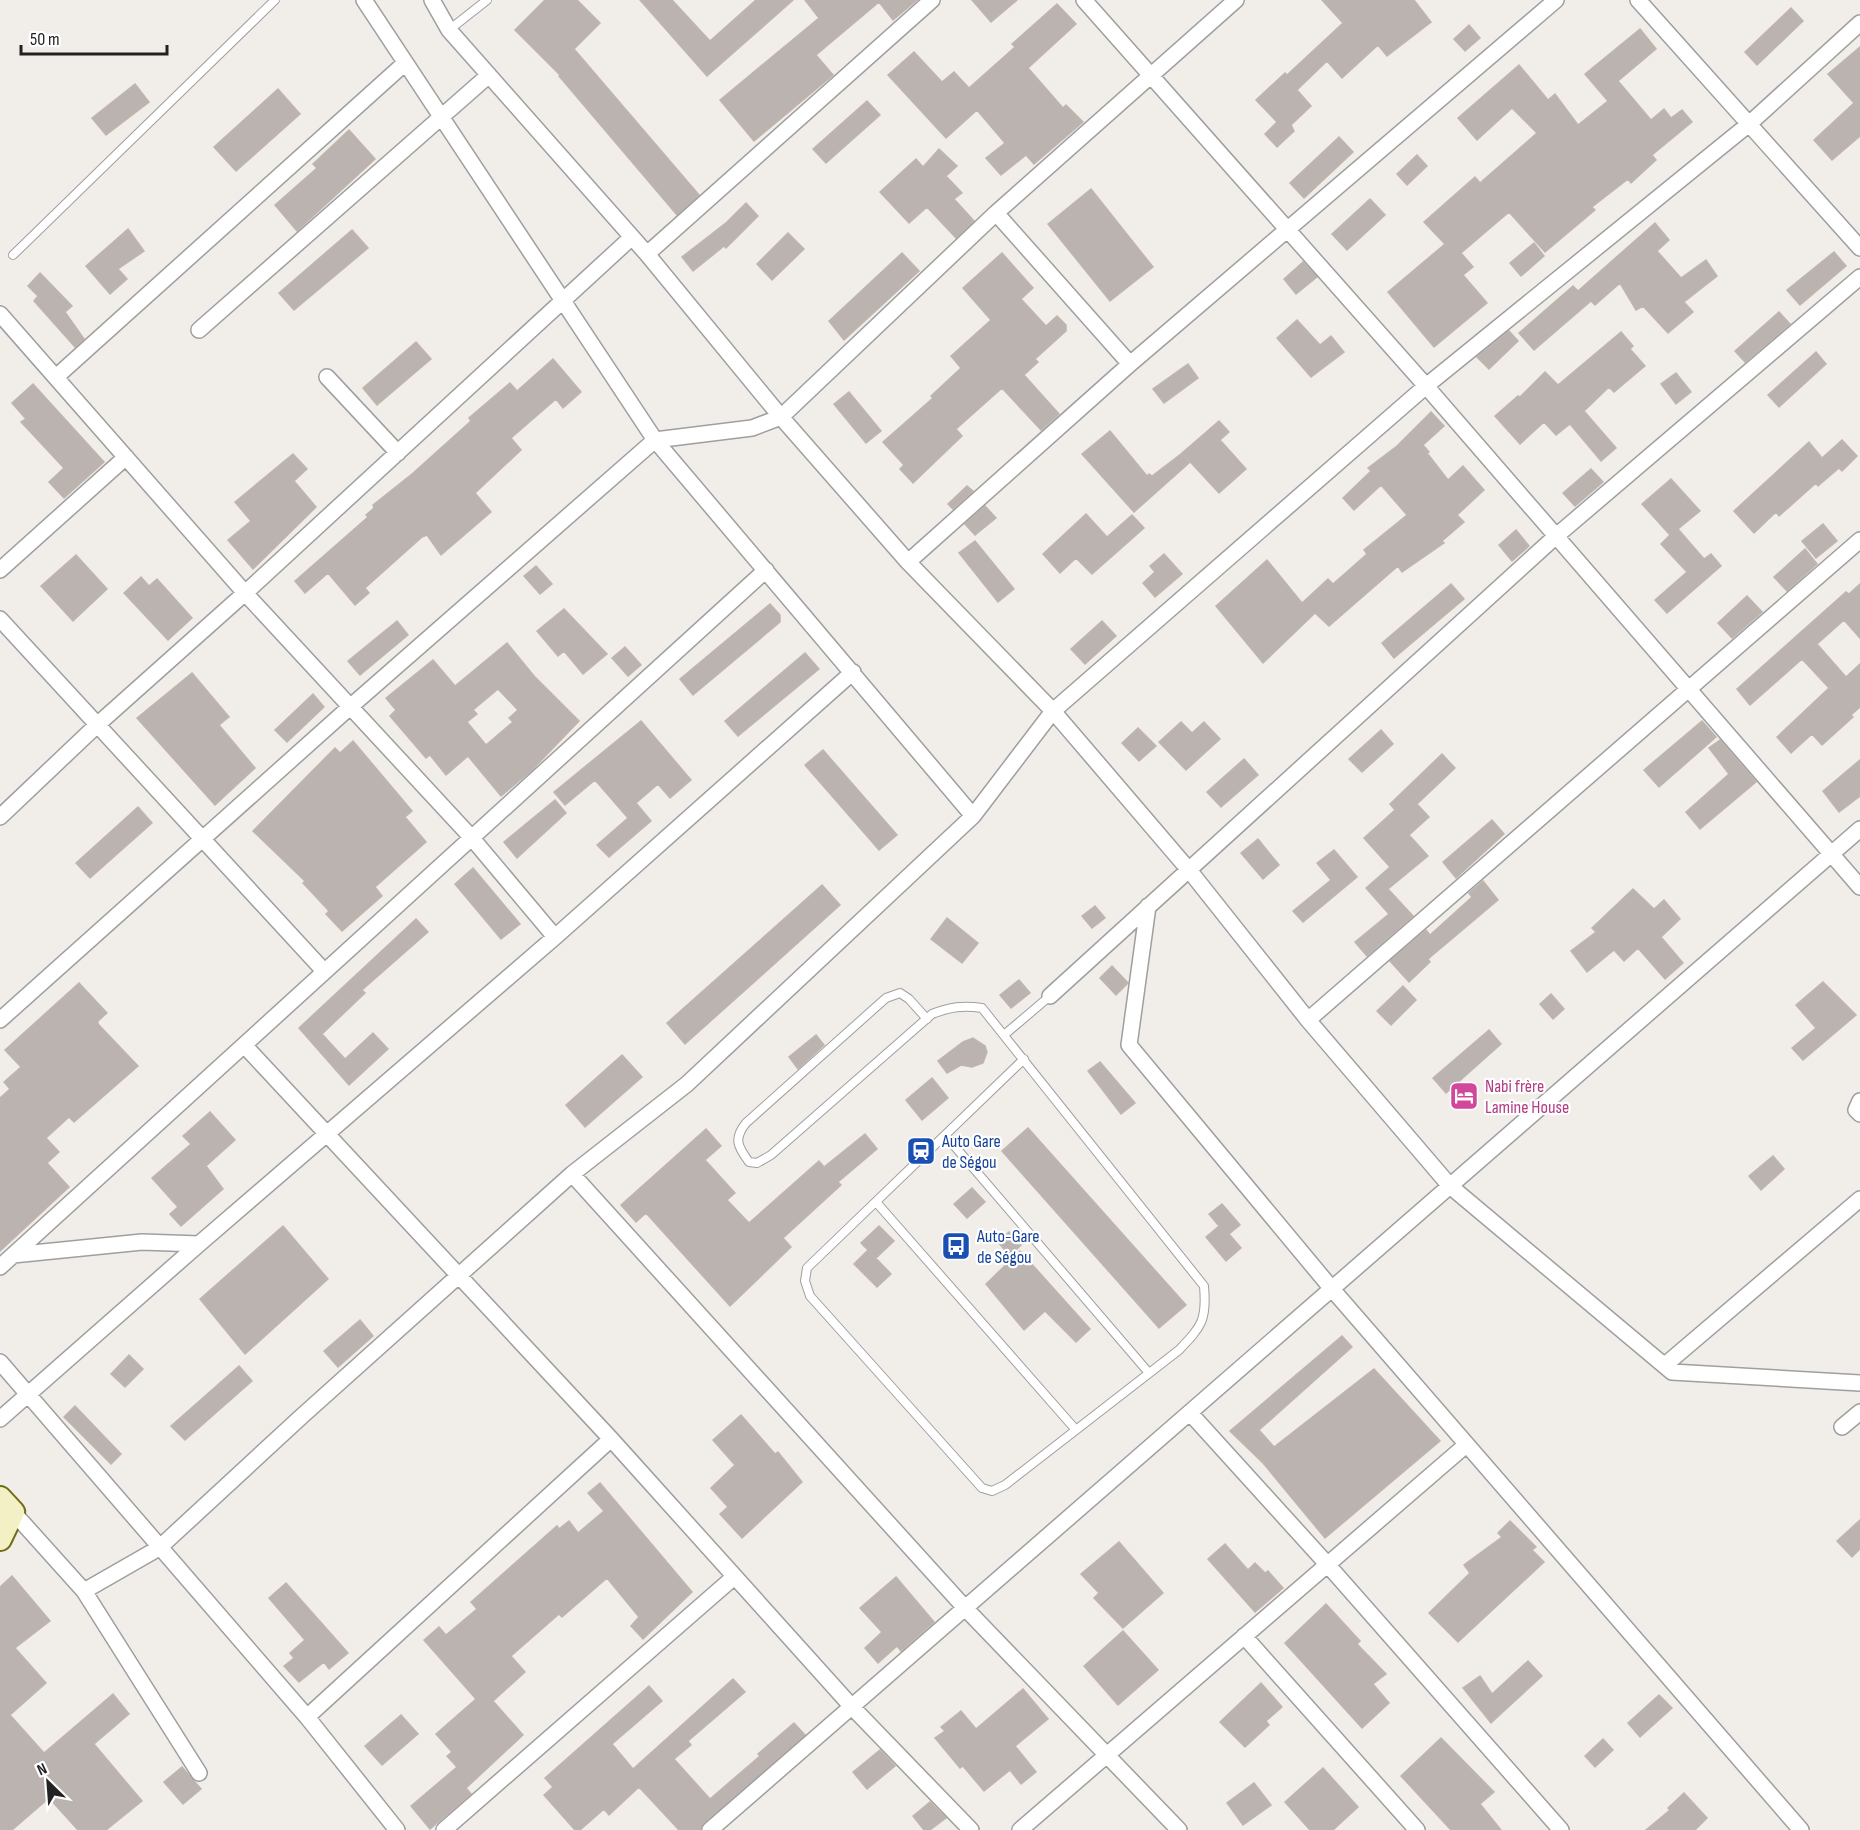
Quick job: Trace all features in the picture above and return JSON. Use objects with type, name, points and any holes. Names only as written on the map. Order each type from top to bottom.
[{"type":"main road","points":[[0,1539],[6,1505]]},
{"type":"street","points":[[364,0],[404,64],[655,440],[973,816]]},
{"type":"street","points":[[432,0],[449,30],[647,254],[782,417],[908,562],[1053,711],[1189,870],[1308,1020],[1450,1186],[1672,1372],[1860,1383]]},
{"type":"street","points":[[647,254],[932,0]]},
{"type":"street","points":[[1084,0],[1426,386],[1860,887]]},
{"type":"street","points":[[0,1020],[350,707],[655,440],[752,428],[782,417],[996,213],[1236,0]]},
{"type":"street","points":[[908,562],[1130,364],[1556,0]]},
{"type":"street","points":[[1638,0],[1860,248]]},
{"type":"street","points":[[84,1591],[159,1548],[572,1174],[687,1084],[973,816],[1053,711],[1426,386],[1749,124],[1860,23]]},
{"type":"street","points":[[56,377],[404,64]]},
{"type":"street","points":[[199,330],[489,75]]},
{"type":"street","points":[[996,213],[1130,364]]},
{"type":"street","points":[[0,817],[97,725],[245,594],[632,237]]},
{"type":"street","points":[[1050,996],[1555,537],[1860,277]]},
{"type":"street","points":[[2,319],[56,377],[245,594],[471,837],[555,937]]},
{"type":"street","points":[[327,376],[398,453]]},
{"type":"street","points":[[0,570],[126,457]]},
{"type":"street","points":[[1308,1020],[1860,540]]},
{"type":"street","points":[[0,1267],[766,570]]},
{"type":"street","points":[[0,619],[324,972]]},
{"type":"street","points":[[0,1419],[555,937],[853,672]]},
{"type":"street","points":[[710,1830],[853,1708],[1860,829]]},
{"type":"street","points":[[1148,906],[1129,1045],[1332,1289],[1801,1830]]},
{"type":"street","points":[[244,1045],[611,1439],[853,1708],[971,1830]]},
{"type":"street","points":[[1860,1101],[1856,1110],[1860,1114]]},
{"type":"street","points":[[572,1174],[966,1609],[1179,1830]]},
{"type":"street","points":[[1665,1365],[1860,1199]]},
{"type":"street","points":[[13,1255],[142,1242],[199,1244]]},
{"type":"street","points":[[0,1362],[307,1717],[398,1830]]},
{"type":"street","points":[[1842,1427],[1860,1412]]},
{"type":"street","points":[[1190,1413],[1328,1564],[1561,1830]]},
{"type":"street","points":[[307,1717],[611,1439]]},
{"type":"street","points":[[1020,1830],[1466,1445]]},
{"type":"street","points":[[6,1505],[84,1591],[199,1773]]},
{"type":"street","points":[[444,1830],[734,1577]]},
{"type":"street","points":[[1244,1636],[1417,1830]]},
{"type":"lane","points":[[13,255],[275,0]]},
{"type":"lane","points":[[449,30],[488,0]]},
{"type":"lane","points":[[927,1019],[909,999],[900,993],[886,998],[738,1132],[736,1141],[749,1162],[757,1163],[771,1155],[927,1019],[948,1007],[967,1005],[982,1008],[1024,1059],[1204,1286],[1206,1311],[1201,1327],[1179,1350],[1005,1485],[992,1491],[981,1488],[810,1296],[805,1281],[807,1268],[1024,1059]]},
{"type":"lane","points":[[1004,1035],[1050,996]]},
{"type":"lane","points":[[945,1135],[1149,1373]]},
{"type":"lane","points":[[876,1202],[1076,1430]]},
{"type":"building","points":[[545,0],[577,0],[600,23],[574,49],[699,195],[677,215],[560,75],[515,30]]},
{"type":"building","points":[[640,0],[672,0],[710,41],[756,0],[793,0],[707,76]]},
{"type":"building","points":[[805,0],[917,0],[893,20],[879,2],[816,55],[833,75],[754,141],[720,100],[819,18]]},
{"type":"building","points":[[972,0],[1017,0],[991,22]]},
{"type":"building","points":[[1322,0],[1414,0],[1431,22],[1387,56],[1378,45],[1342,78],[1327,61],[1297,90],[1311,106],[1291,125],[1294,131],[1277,147],[1265,134],[1277,122],[1256,100],[1285,73],[1287,75],[1343,23]]},
{"type":"building","points":[[1057,4],[1076,24],[1028,68],[1063,108],[1066,105],[1083,122],[1034,164],[1026,155],[1001,175],[986,158],[1005,143],[977,110],[946,138],[888,75],[914,52],[942,82],[954,72],[969,88],[1015,47],[1012,44]]},
{"type":"building","points":[[1791,8],[1803,21],[1757,65],[1745,52]]},
{"type":"building","points":[[1469,25],[1480,38],[1465,51],[1454,39]]},
{"type":"building","points":[[1640,29],[1656,49],[1618,81],[1651,120],[1664,109],[1671,118],[1682,110],[1692,122],[1652,155],[1656,160],[1631,183],[1628,179],[1592,207],[1595,210],[1545,252],[1509,212],[1461,253],[1473,267],[1463,275],[1487,303],[1434,347],[1388,292],[1445,244],[1424,222],[1475,177],[1480,183],[1537,133],[1512,108],[1477,140],[1458,118],[1519,65],[1548,100],[1555,94],[1578,125],[1608,101],[1585,74]]},
{"type":"building","points":[[1860,47],[1860,136],[1832,160],[1814,140],[1854,103],[1828,74]]},
{"type":"building","points":[[135,84],[149,102],[106,135],[92,118]]},
{"type":"building","points":[[278,89],[300,114],[236,171],[214,147]]},
{"type":"building","points":[[867,101],[880,115],[826,163],[813,149]]},
{"type":"building","points":[[349,130],[375,159],[297,231],[275,205],[317,168],[313,164]]},
{"type":"building","points":[[1339,137],[1353,152],[1304,198],[1290,183]]},
{"type":"building","points":[[939,149],[957,166],[946,176],[962,193],[954,199],[974,221],[956,238],[927,207],[909,223],[880,192],[916,159],[923,167]]},
{"type":"building","points":[[1417,155],[1427,166],[1407,185],[1397,174]]},
{"type":"building","points":[[1091,189],[1153,267],[1110,301],[1048,224]]},
{"type":"building","points":[[1370,199],[1385,215],[1347,250],[1332,234]]},
{"type":"building","points":[[746,203],[758,216],[726,248],[724,246],[693,271],[682,257],[727,222]]},
{"type":"building","points":[[1655,223],[1669,240],[1657,251],[1681,278],[1706,260],[1717,276],[1684,302],[1693,312],[1668,333],[1643,306],[1636,310],[1620,283],[1595,305],[1591,301],[1534,350],[1519,333],[1573,286],[1578,291]]},
{"type":"building","points":[[128,229],[144,251],[118,269],[127,279],[110,294],[86,266]]},
{"type":"building","points":[[352,230],[368,248],[294,310],[279,293]]},
{"type":"building","points":[[788,233],[804,249],[772,280],[757,264]]},
{"type":"building","points":[[1534,243],[1544,256],[1521,276],[1510,263]]},
{"type":"building","points":[[1834,252],[1846,266],[1800,305],[1787,290]]},
{"type":"building","points":[[902,253],[919,271],[844,340],[829,321]]},
{"type":"building","points":[[1002,253],[1033,288],[1021,299],[1046,326],[1057,316],[1066,325],[1066,331],[1035,359],[1038,362],[1024,375],[1059,414],[1041,430],[1002,388],[956,429],[962,436],[913,483],[900,469],[904,465],[883,442],[933,398],[931,396],[961,368],[951,356],[991,320],[963,288]]},
{"type":"building","points":[[1303,262],[1317,277],[1296,294],[1284,279]]},
{"type":"building","points":[[40,273],[72,306],[65,312],[84,339],[75,347],[34,301],[38,296],[28,286]]},
{"type":"building","points":[[1779,312],[1790,324],[1745,362],[1735,351]]},
{"type":"building","points":[[1297,320],[1320,345],[1331,336],[1344,352],[1311,377],[1277,338]]},
{"type":"building","points":[[1509,331],[1518,341],[1489,369],[1477,357]]},
{"type":"building","points":[[1621,332],[1633,346],[1630,349],[1645,366],[1614,392],[1609,387],[1584,411],[1616,448],[1601,461],[1570,424],[1556,435],[1544,422],[1520,444],[1495,416],[1518,396],[1520,397],[1545,372],[1558,385]]},
{"type":"building","points":[[416,342],[431,359],[377,405],[363,388]]},
{"type":"building","points":[[1816,352],[1826,364],[1779,407],[1768,395]]},
{"type":"building","points":[[553,359],[581,392],[563,408],[556,399],[511,438],[521,450],[475,493],[491,512],[441,555],[427,535],[422,537],[365,588],[369,593],[355,605],[328,573],[305,593],[295,581],[368,517],[366,515],[374,508],[373,505],[412,474],[471,421],[469,418],[510,383],[517,391]]},
{"type":"building","points":[[1188,364],[1198,378],[1164,403],[1153,389]]},
{"type":"building","points":[[1676,373],[1691,392],[1676,404],[1661,384]]},
{"type":"building","points":[[33,384],[104,462],[64,498],[49,482],[64,468],[21,422],[26,419],[12,403]]},
{"type":"building","points":[[849,392],[881,431],[866,443],[834,404]]},
{"type":"building","points":[[1431,412],[1444,426],[1423,445],[1429,452],[1427,453],[1448,480],[1463,466],[1484,490],[1457,515],[1464,522],[1442,541],[1444,543],[1402,572],[1398,566],[1329,626],[1315,613],[1263,663],[1216,606],[1267,560],[1302,603],[1328,579],[1333,584],[1367,554],[1364,550],[1407,515],[1381,485],[1354,510],[1343,498],[1371,471],[1368,468],[1397,446]]},
{"type":"building","points":[[1219,421],[1229,432],[1220,440],[1246,469],[1219,493],[1182,453]]},
{"type":"building","points":[[1110,431],[1147,476],[1149,474],[1152,476],[1181,454],[1189,463],[1134,512],[1082,454]]},
{"type":"building","points":[[1842,440],[1857,456],[1842,471],[1839,468],[1818,486],[1816,483],[1779,516],[1776,512],[1754,533],[1734,511],[1809,442],[1822,458]]},
{"type":"building","points":[[293,454],[307,469],[294,481],[316,507],[253,569],[228,540],[251,521],[235,502]]},
{"type":"building","points":[[1591,469],[1603,482],[1575,506],[1563,493]]},
{"type":"building","points":[[1671,479],[1700,511],[1678,529],[1704,559],[1711,554],[1721,566],[1667,613],[1655,600],[1687,572],[1661,544],[1670,535],[1642,504]]},
{"type":"building","points":[[967,486],[973,491],[953,509],[948,504]]},
{"type":"building","points":[[985,506],[996,518],[975,535],[965,524]]},
{"type":"building","points":[[1086,514],[1107,537],[1132,515],[1144,528],[1092,574],[1076,558],[1060,573],[1043,554]]},
{"type":"building","points":[[1823,524],[1837,541],[1816,558],[1802,541]]},
{"type":"building","points":[[1516,530],[1529,546],[1512,561],[1499,545]]},
{"type":"building","points":[[975,541],[1014,589],[998,602],[959,553]]},
{"type":"building","points":[[1805,549],[1817,564],[1787,591],[1774,577]]},
{"type":"building","points":[[1164,554],[1182,574],[1155,597],[1143,583],[1155,572],[1150,566]]},
{"type":"building","points":[[76,555],[107,589],[73,621],[41,586]]},
{"type":"building","points":[[536,566],[552,584],[540,594],[524,576]]},
{"type":"building","points":[[141,577],[149,586],[157,579],[192,618],[168,640],[124,593]]},
{"type":"building","points":[[1451,584],[1464,599],[1394,658],[1382,643]]},
{"type":"building","points":[[1860,584],[1860,638],[1844,620],[1817,644],[1846,677],[1860,664],[1860,707],[1851,715],[1853,717],[1822,745],[1812,734],[1791,753],[1777,737],[1829,688],[1802,659],[1750,705],[1737,689],[1846,592],[1849,594]]},
{"type":"building","points":[[1747,596],[1762,612],[1732,638],[1718,623]]},
{"type":"building","points":[[770,604],[780,615],[780,622],[693,695],[680,679]]},
{"type":"building","points":[[564,609],[607,654],[583,674],[564,651],[558,656],[537,631]]},
{"type":"building","points":[[397,621],[408,635],[360,675],[348,661]]},
{"type":"building","points":[[1102,621],[1116,636],[1085,664],[1071,649]]},
{"type":"building","points":[[507,643],[534,676],[579,721],[532,770],[501,796],[468,756],[446,775],[430,755],[426,758],[390,716],[396,710],[386,698],[433,660],[455,686]],"holes":[[[498,689],[518,710],[509,718],[513,722],[486,745],[467,722],[477,714],[473,710]]]},
{"type":"building","points":[[625,647],[641,665],[628,676],[612,658]]},
{"type":"building","points":[[805,653],[819,669],[738,736],[725,721]]},
{"type":"building","points":[[192,673],[229,717],[219,725],[255,768],[215,805],[137,718]]},
{"type":"building","points":[[313,694],[324,707],[287,742],[275,730]]},
{"type":"building","points":[[641,721],[691,780],[670,798],[658,784],[636,803],[651,821],[609,857],[597,845],[628,818],[595,780],[565,805],[554,792]]},
{"type":"building","points":[[1702,721],[1716,737],[1659,787],[1644,770]]},
{"type":"building","points":[[1181,722],[1192,733],[1204,722],[1220,739],[1186,770],[1159,742]]},
{"type":"building","points":[[1138,728],[1156,746],[1139,761],[1122,743]]},
{"type":"building","points":[[1381,730],[1393,744],[1362,772],[1349,759]]},
{"type":"building","points":[[1720,740],[1756,782],[1700,829],[1686,812],[1729,774],[1709,748]]},
{"type":"building","points":[[353,741],[412,811],[405,817],[426,842],[375,887],[382,896],[342,931],[326,914],[329,911],[303,883],[305,881],[253,831],[335,748],[340,753]]},
{"type":"building","points":[[823,750],[897,835],[879,850],[805,765]]},
{"type":"building","points":[[1442,754],[1455,768],[1417,804],[1429,817],[1409,835],[1428,856],[1388,889],[1413,916],[1367,956],[1355,942],[1389,914],[1366,888],[1390,867],[1364,838],[1395,810],[1390,804]]},
{"type":"building","points":[[1244,759],[1258,775],[1221,807],[1207,792]]},
{"type":"building","points":[[1860,760],[1860,796],[1839,812],[1823,791]]},
{"type":"building","points":[[555,800],[566,813],[517,858],[504,842]]},
{"type":"building","points":[[138,807],[152,823],[90,878],[76,863]]},
{"type":"building","points":[[1492,820],[1504,834],[1456,878],[1443,862]]},
{"type":"building","points":[[1258,839],[1279,865],[1263,879],[1241,853]]},
{"type":"building","points":[[1334,850],[1357,877],[1303,922],[1293,911],[1331,880],[1317,863]]},
{"type":"building","points":[[473,868],[520,924],[501,939],[455,884]]},
{"type":"building","points":[[1483,881],[1498,900],[1428,959],[1430,962],[1409,982],[1390,961],[1426,930],[1430,935],[1472,897],[1469,893]]},
{"type":"building","points":[[822,885],[840,905],[685,1044],[667,1023]]},
{"type":"building","points":[[1633,889],[1654,909],[1664,900],[1680,919],[1661,937],[1683,963],[1665,979],[1638,948],[1624,961],[1614,950],[1587,972],[1571,951],[1596,932],[1592,928]]},
{"type":"building","points":[[1095,906],[1105,918],[1092,928],[1082,916]]},
{"type":"building","points":[[947,918],[978,943],[962,963],[931,939]]},
{"type":"building","points":[[416,919],[428,932],[362,990],[365,993],[322,1034],[345,1059],[373,1033],[388,1049],[349,1085],[299,1028]]},
{"type":"building","points":[[1112,966],[1128,983],[1116,995],[1100,978]]},
{"type":"building","points":[[1019,980],[1030,993],[1011,1008],[1000,995]]},
{"type":"building","points":[[1823,982],[1856,1015],[1803,1060],[1792,1048],[1816,1028],[1796,1005]]},
{"type":"building","points":[[79,983],[107,1013],[98,1021],[98,1024],[138,1066],[74,1122],[69,1117],[46,1138],[59,1152],[47,1163],[69,1187],[0,1251],[0,1098],[10,1089],[4,1082],[21,1067],[5,1050]]},
{"type":"building","points":[[1403,986],[1416,1000],[1391,1025],[1377,1011]]},
{"type":"building","points":[[1551,994],[1564,1009],[1553,1019],[1540,1004]]},
{"type":"building","points":[[1489,1030],[1501,1044],[1446,1093],[1433,1078]]},
{"type":"building","points":[[816,1035],[824,1045],[798,1069],[789,1057]]},
{"type":"building","points":[[973,1038],[985,1046],[987,1052],[983,1063],[972,1067],[961,1065],[947,1073],[938,1061],[963,1042]]},
{"type":"building","points":[[622,1055],[642,1077],[585,1127],[566,1105]]},
{"type":"building","points":[[1100,1062],[1135,1103],[1121,1114],[1088,1071]]},
{"type":"building","points":[[932,1078],[948,1098],[922,1120],[906,1100]]},
{"type":"building","points":[[210,1112],[235,1140],[206,1166],[223,1189],[181,1226],[170,1214],[178,1207],[152,1178],[191,1144],[183,1136]]},
{"type":"building","points":[[1028,1128],[1186,1305],[1159,1328],[1002,1151]]},
{"type":"building","points":[[706,1129],[721,1146],[705,1160],[735,1193],[727,1200],[749,1223],[819,1161],[824,1167],[865,1134],[877,1149],[838,1182],[841,1185],[783,1238],[791,1247],[730,1306],[646,1213],[636,1222],[621,1205]]},
{"type":"building","points":[[1773,1156],[1784,1169],[1761,1190],[1749,1176]]},
{"type":"building","points":[[972,1188],[985,1202],[967,1218],[954,1204]]},
{"type":"building","points":[[1222,1204],[1240,1225],[1229,1234],[1241,1248],[1226,1261],[1206,1237],[1219,1226],[1209,1214]]},
{"type":"building","points":[[283,1226],[328,1279],[245,1354],[200,1299]]},
{"type":"building","points":[[879,1226],[894,1241],[876,1258],[861,1243]]},
{"type":"building","points":[[1009,1232],[1021,1245],[1010,1256],[998,1242]]},
{"type":"building","points":[[868,1250],[891,1274],[877,1287],[854,1264]]},
{"type":"building","points":[[1020,1251],[1090,1329],[1076,1342],[1045,1311],[1024,1330],[986,1284]]},
{"type":"building","points":[[360,1320],[373,1336],[338,1367],[324,1351]]},
{"type":"building","points":[[1342,1336],[1352,1347],[1259,1430],[1274,1447],[1374,1369],[1440,1441],[1325,1538],[1263,1463],[1230,1431]]},
{"type":"building","points":[[129,1355],[143,1369],[125,1387],[111,1374]]},
{"type":"building","points":[[239,1366],[252,1381],[185,1440],[171,1426]]},
{"type":"building","points":[[75,1406],[121,1454],[111,1464],[64,1417]]},
{"type":"building","points":[[741,1415],[775,1454],[778,1452],[802,1482],[742,1538],[720,1514],[728,1507],[711,1488],[735,1465],[713,1440]]},
{"type":"building","points":[[600,1483],[692,1592],[643,1639],[631,1626],[639,1617],[607,1578],[562,1617],[559,1614],[511,1656],[525,1672],[493,1701],[523,1735],[466,1788],[471,1794],[430,1829],[411,1806],[457,1767],[447,1756],[452,1752],[436,1734],[476,1699],[424,1640],[439,1627],[446,1635],[477,1609],[471,1602],[557,1526],[559,1529],[569,1521],[578,1533],[604,1511],[588,1493]]},
{"type":"building","points":[[1860,1520],[1860,1549],[1852,1557],[1837,1541]]},
{"type":"building","points":[[1510,1521],[1536,1547],[1532,1550],[1544,1562],[1458,1642],[1429,1613],[1470,1573],[1464,1565],[1502,1537],[1498,1533]]},
{"type":"building","points":[[1119,1542],[1163,1593],[1123,1628],[1094,1598],[1099,1593],[1081,1574]]},
{"type":"building","points":[[1225,1544],[1248,1570],[1255,1563],[1265,1573],[1268,1571],[1283,1588],[1255,1612],[1208,1559]]},
{"type":"building","points":[[12,1576],[50,1621],[15,1648],[46,1683],[10,1715],[44,1753],[113,1694],[129,1714],[94,1744],[142,1801],[106,1830],[78,1830],[49,1798],[12,1830],[0,1830],[0,1587]]},
{"type":"building","points":[[896,1577],[934,1622],[901,1651],[897,1646],[878,1663],[865,1648],[882,1632],[860,1608]]},
{"type":"building","points":[[286,1583],[348,1653],[329,1669],[324,1662],[299,1682],[284,1666],[294,1658],[290,1653],[305,1640],[269,1598]]},
{"type":"building","points":[[1326,1604],[1360,1641],[1357,1644],[1386,1674],[1373,1684],[1389,1703],[1362,1728],[1285,1643]]},
{"type":"building","points":[[1123,1631],[1158,1670],[1118,1705],[1084,1666]]},
{"type":"building","points":[[1528,1661],[1542,1676],[1491,1723],[1463,1688],[1480,1676],[1492,1694]]},
{"type":"building","points":[[733,1679],[745,1692],[688,1741],[691,1745],[674,1759],[710,1799],[794,1723],[805,1735],[704,1823],[700,1830],[679,1830],[639,1787],[609,1815],[604,1809],[580,1830],[575,1830],[544,1795],[553,1787],[545,1778],[649,1686],[662,1701],[612,1744],[633,1769]]},
{"type":"building","points":[[1261,1683],[1282,1707],[1266,1721],[1269,1725],[1245,1747],[1220,1722]]},
{"type":"building","points":[[1023,1689],[1048,1719],[1015,1746],[1036,1772],[1021,1784],[1010,1770],[984,1791],[963,1766],[960,1768],[935,1738],[945,1731],[941,1727],[961,1711],[976,1729]]},
{"type":"building","points":[[1659,1695],[1672,1708],[1640,1737],[1628,1723]]},
{"type":"building","points":[[401,1715],[418,1734],[382,1765],[365,1746]]},
{"type":"building","points":[[1441,1738],[1494,1792],[1480,1804],[1501,1830],[1451,1830],[1401,1776]]},
{"type":"building","points":[[1603,1739],[1613,1750],[1595,1767],[1585,1756]]},
{"type":"building","points":[[880,1750],[895,1766],[867,1789],[853,1772]]},
{"type":"building","points":[[182,1767],[201,1789],[183,1804],[164,1782]]},
{"type":"building","points":[[1323,1768],[1358,1807],[1333,1830],[1310,1830],[1285,1802]]},
{"type":"building","points":[[1254,1783],[1271,1805],[1243,1825],[1227,1803]]},
{"type":"building","points":[[1684,1793],[1707,1818],[1695,1830],[1646,1830],[1670,1810],[1668,1808]]},
{"type":"building","points":[[930,1802],[946,1818],[930,1830],[924,1830],[913,1816]]},
{"type":"place","name":"Nabi frère Lamine House","points":[[1464,1096]]},
{"type":"place","name":"Auto Gare de Ségou","points":[[921,1151]]},
{"type":"place","name":"Auto-Gare de Ségou","points":[[956,1246]]}]
